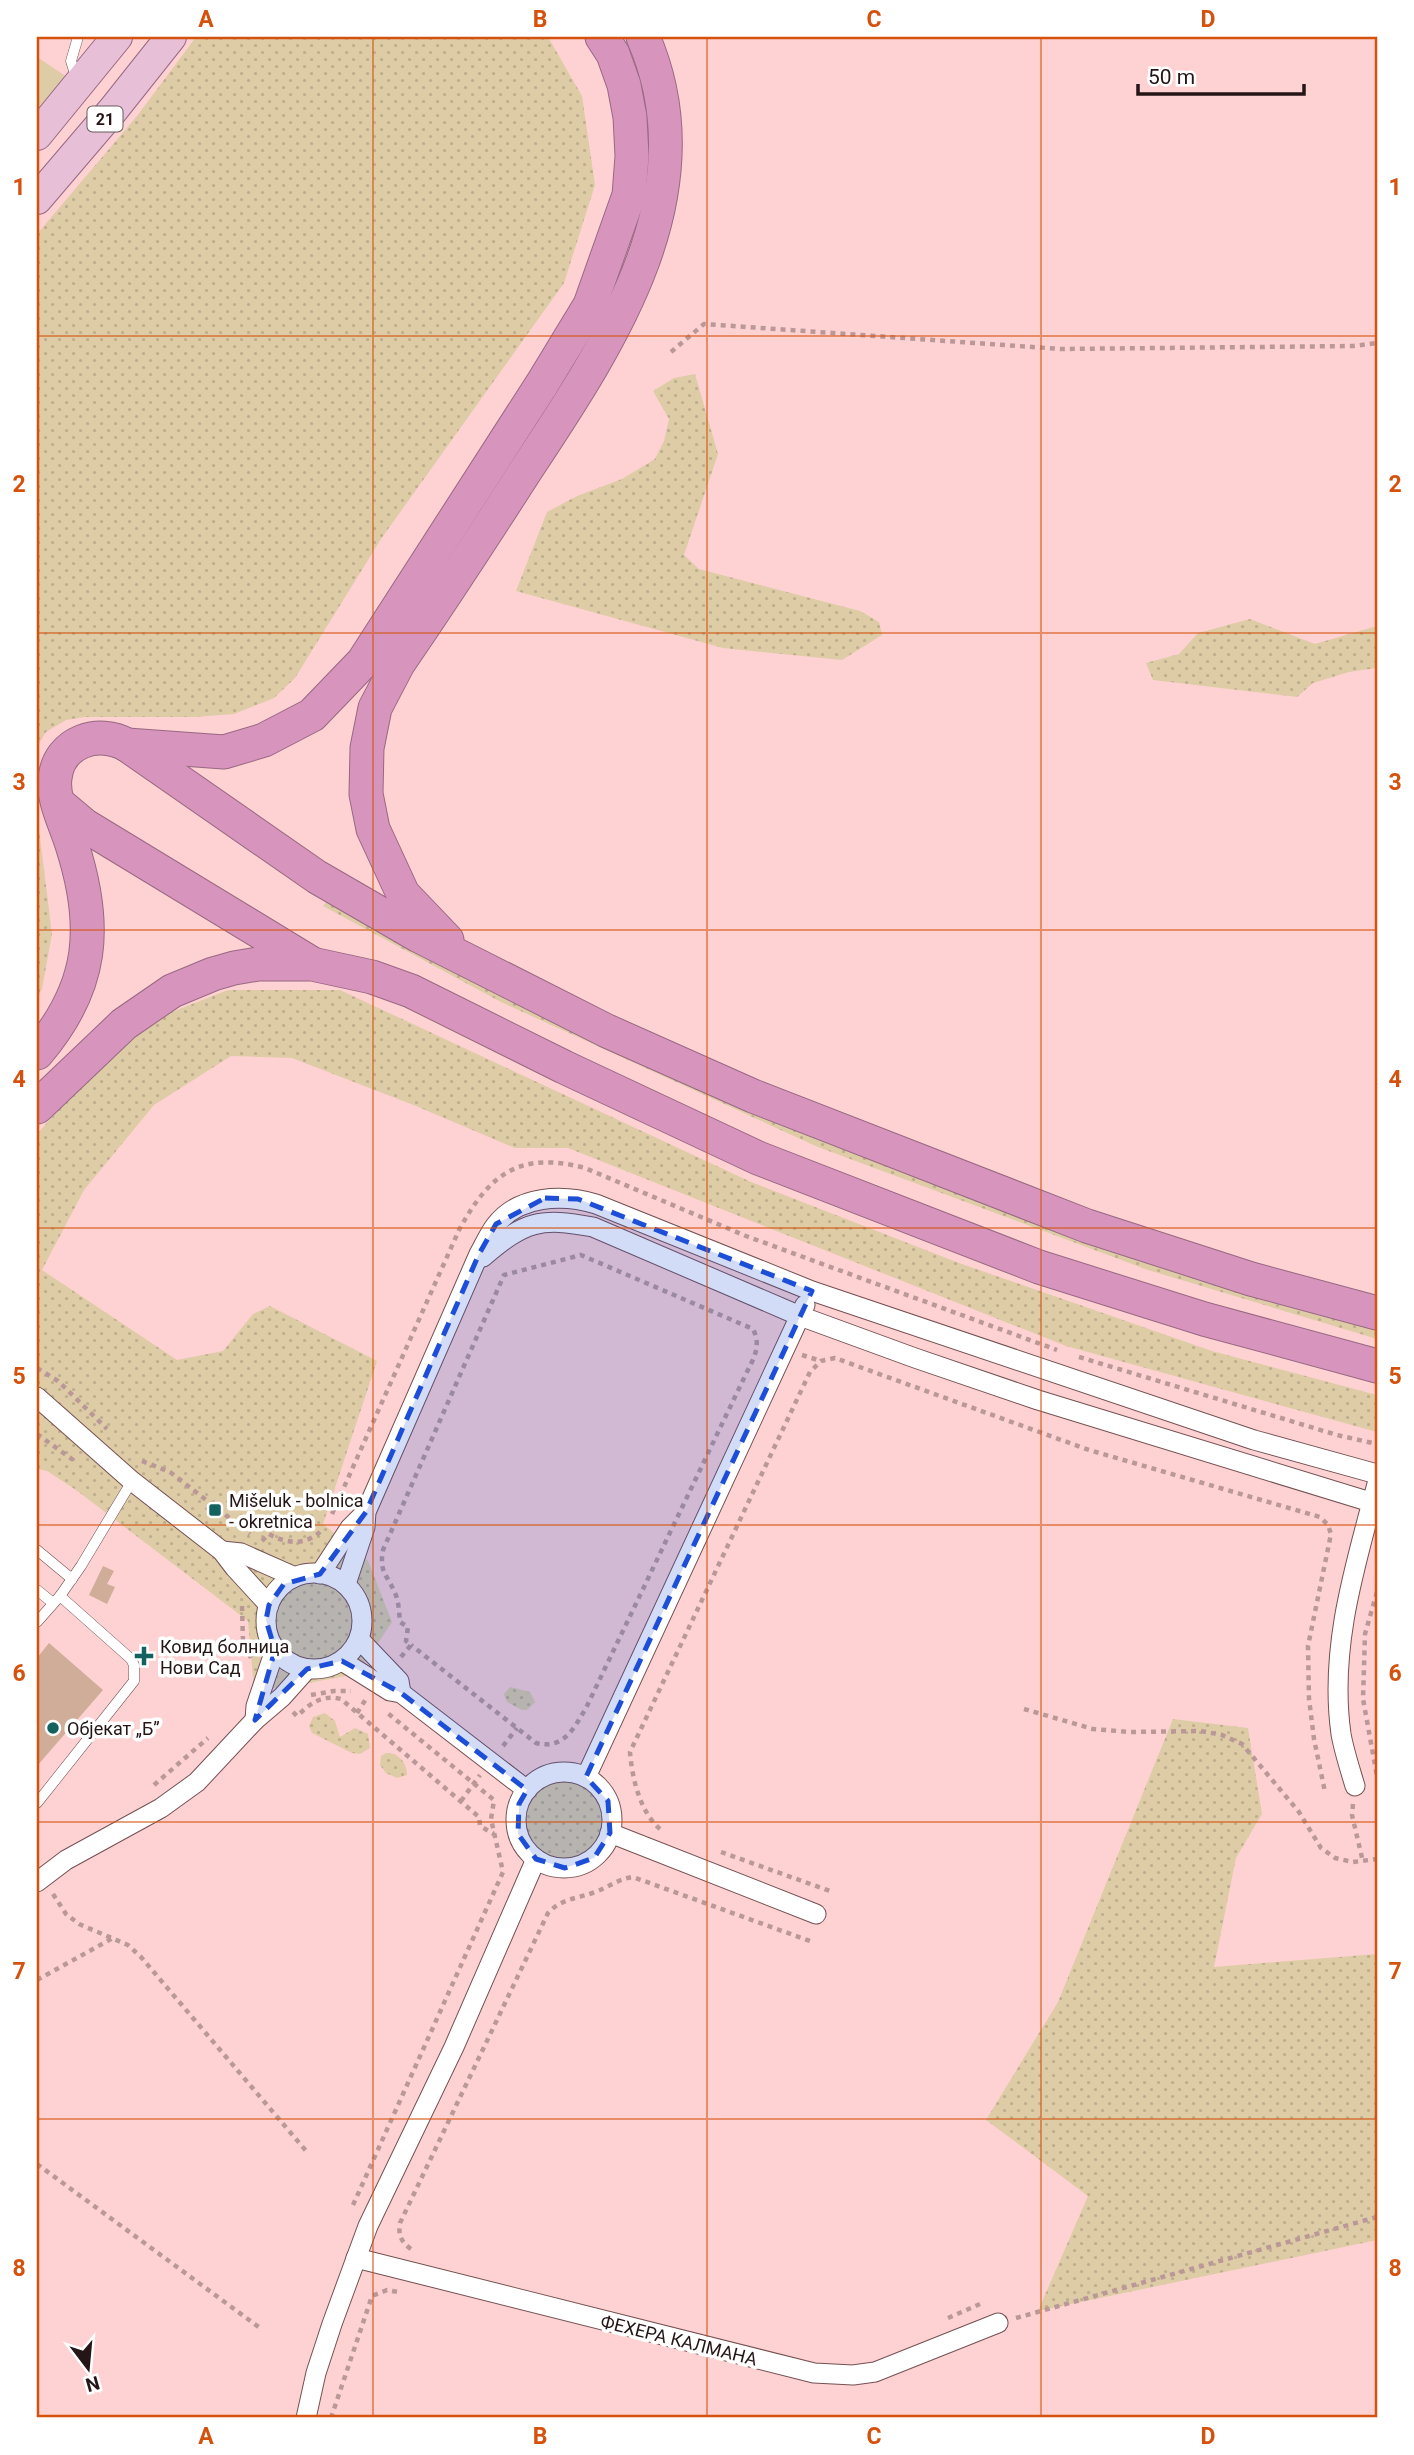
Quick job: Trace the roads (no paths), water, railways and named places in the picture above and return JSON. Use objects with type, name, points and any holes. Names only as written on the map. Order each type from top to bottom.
[{"type":"highway","points":[[128,745],[224,752],[264,740],[312,715],[363,662],[590,306],[629,195],[632,156],[630,117],[624,85],[613,54],[601,37]]},
{"type":"highway","points":[[481,969],[446,939],[403,894],[373,829],[366,794],[367,748],[375,708],[398,664],[589,372],[625,307],[655,221],[663,185],[666,150],[665,113],[652,57],[643,37]]},
{"type":"highway","points":[[37,1053],[66,1013],[79,983],[87,944],[86,896],[55,791],[57,770],[60,760],[75,745],[97,737],[109,737],[128,745],[317,877],[481,969],[607,1031],[753,1096],[1074,1221],[1251,1279],[1377,1313]]},
{"type":"highway","points":[[59,804],[84,825],[312,964]]},
{"type":"highway","points":[[37,1107],[124,1024],[172,990],[234,968],[258,964],[312,964],[372,977],[411,991],[564,1068],[758,1158],[1039,1267],[1204,1319],[1377,1366]]},
{"type":"main road","name":"21","points":[[37,135],[117,37]]},
{"type":"main road","name":"21","points":[[37,200],[170,37]]},
{"type":"street","points":[[346,1584],[365,1527],[366,1512],[474,1265],[496,1224],[512,1211],[545,1198],[578,1199],[596,1204],[812,1291],[1254,1440],[1377,1474]]},
{"type":"street","points":[[474,1265],[504,1239],[533,1224],[557,1220],[593,1227],[800,1316],[1038,1400],[1376,1497],[1342,1621],[1338,1651],[1342,1734],[1355,1786]]},
{"type":"street","points":[[586,1777],[812,1291]]},
{"type":"street","points":[[37,1397],[132,1481],[222,1551],[234,1568],[269,1605]]},
{"type":"street","points":[[320,1574],[350,1528],[366,1512]]},
{"type":"street","points":[[222,1551],[241,1553],[295,1577]]},
{"type":"street","points":[[320,1574],[346,1584],[358,1602],[362,1614],[359,1639],[342,1661],[319,1669],[307,1669],[284,1659],[275,1650],[268,1636],[266,1620],[269,1605],[284,1584],[295,1577],[320,1574]]},
{"type":"street","points":[[359,1639],[398,1681],[401,1693]]},
{"type":"street","points":[[255,1720],[256,1706],[275,1650]]},
{"type":"street","points":[[342,1661],[390,1691],[401,1693],[527,1790]]},
{"type":"street","points":[[40,1880],[66,1860],[161,1808],[197,1782],[307,1669]]},
{"type":"street","points":[[554,1773],[586,1777],[599,1787],[608,1801],[612,1817],[611,1833],[604,1847],[594,1858],[580,1866],[550,1866],[536,1859],[525,1848],[517,1827],[519,1804],[527,1790],[539,1779],[554,1773]]},
{"type":"street","points":[[611,1833],[816,1914]]},
{"type":"street","points":[[306,2418],[316,2373],[368,2226],[454,2048],[536,1859]]},
{"type":"street","name":"ФЕХЕРА КАЛМАНА","points":[[356,2258],[814,2373],[853,2375],[875,2372],[999,2323]]},
{"type":"lane","points":[[78,37],[71,61],[79,85]]},
{"type":"lane","points":[[37,1622],[72,1579],[132,1481]]},
{"type":"lane","points":[[37,1550],[72,1579]]},
{"type":"lane","points":[[37,1590],[57,1600],[131,1659],[134,1665],[134,1681],[37,1803]]},
{"type":"place","name":"Mišeluk - bolnica - okretnica","points":[[215,1510]]},
{"type":"place","name":"Ковид болница Нови Сад","points":[[144,1656]]},
{"type":"place","name":"Објекат „Б”","points":[[53,1728]]}]
